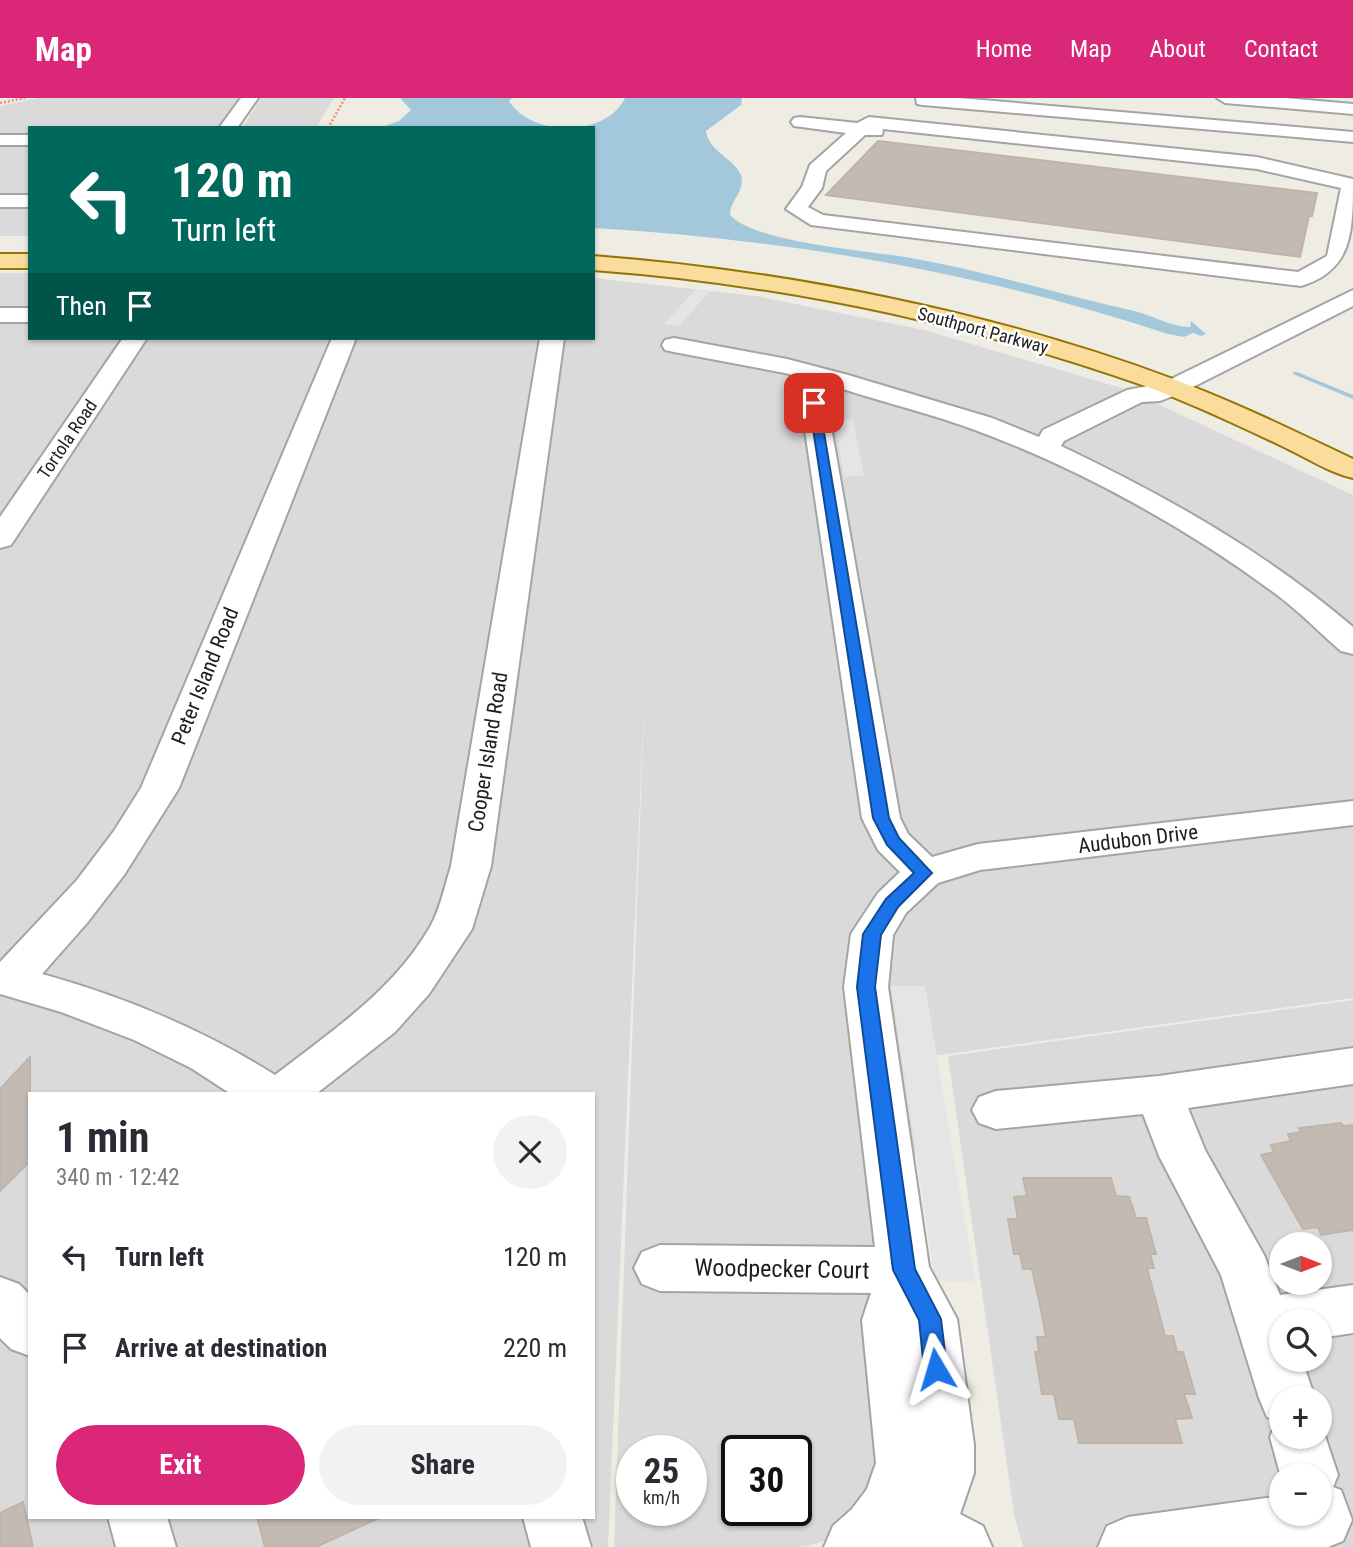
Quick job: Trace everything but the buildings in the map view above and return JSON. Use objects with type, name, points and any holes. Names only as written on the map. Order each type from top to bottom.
[{"type":"main road","points":[[0,250],[28,250]]},
{"type":"main road","name":"Southport Parkway","points":[[595,251],[766,269],[888,290],[1027,323],[1175,386],[1353,470]]},
{"type":"main road","points":[[0,261],[28,261]]},
{"type":"main road","name":"Southport Parkway","points":[[595,263],[756,281],[875,301],[1010,334],[1303,423],[1353,447]]},
{"type":"street","points":[[229,126],[250,98]]},
{"type":"street","points":[[1225,98],[1276,132],[1309,161],[1352,180],[1338,257],[1333,263],[1301,279]]},
{"type":"street","points":[[1133,100],[1276,132],[1316,102],[1353,109]]},
{"type":"street","points":[[1352,297],[1301,279],[818,221],[796,209],[812,188],[817,169],[861,120],[922,104],[1353,137]]},
{"type":"street","points":[[799,115],[861,120],[1276,132],[1353,121]]},
{"type":"street","points":[[861,120],[1280,178],[1309,161]]},
{"type":"street","points":[[0,140],[28,140]]},
{"type":"street","points":[[0,201],[28,201]]},
{"type":"street","points":[[1046,449],[1077,446],[1101,435],[1161,405],[1175,386],[1352,297]]},
{"type":"street","points":[[1321,313],[1353,323]]},
{"type":"street","points":[[0,315],[28,315]]},
{"type":"street","name":"Tortola Road","points":[[0,539],[134,340]]},
{"type":"street","name":"Peter Island Road","points":[[5,979],[48,942],[111,868],[160,788],[343,340]]},
{"type":"street","name":"Cooper Island Road","points":[[286,1092],[379,1020],[414,983],[451,929],[471,866],[552,340]]},
{"type":"street","points":[[676,349],[787,366],[839,380],[940,410],[1046,449],[1121,485],[1185,521],[1293,592],[1353,644]]},
{"type":"street","points":[[839,380],[825,390],[814,403],[881,818],[892,841],[924,873],[892,903],[872,934],[866,987],[904,1270],[889,1320],[905,1463],[901,1484],[922,1531],[870,1536],[854,1547]]},
{"type":"street","name":"Audubon Drive","points":[[924,873],[978,858],[1353,813]]},
{"type":"street","points":[[5,979],[95,1005],[148,1027],[201,1052],[265,1092]]},
{"type":"street","points":[[996,1111],[1159,1094],[1353,1066]]},
{"type":"street","points":[[1159,1094],[1183,1156],[1246,1271],[1283,1386]]},
{"type":"street","name":"Woodpecker Court","points":[[660,1268],[904,1270]]},
{"type":"street","points":[[0,1301],[28,1330]]},
{"type":"street","points":[[1263,1322],[1353,1309]]},
{"type":"street","points":[[138,1519],[146,1547]]},
{"type":"street","points":[[553,1519],[561,1547]]},
{"type":"street","points":[[1128,1547],[1279,1526]]},
{"type":"path","points":[[0,103],[25,98]]},
{"type":"path","points":[[329,126],[345,98]]},
{"type":"shaded area","points":[[39,98],[239,98],[218,126],[28,126],[28,137],[0,137],[0,106]]},
{"type":"shaded area","points":[[261,98],[334,98],[317,126],[243,126]]},
{"type":"shaded area","points":[[0,144],[28,144],[28,197],[0,197]]},
{"type":"shaded area","points":[[0,206],[28,206],[28,236],[0,236]]},
{"type":"shaded area","points":[[0,273],[28,273],[28,340],[595,340],[595,278],[756,296],[924,330],[1128,390],[1353,495],[1353,998],[925,1057],[887,1450],[864,1498],[825,1541],[804,1547],[614,1547],[616,1491],[616,1526],[707,1526],[707,1435],[618,1435],[645,682],[608,1547],[0,1547]]},
{"type":"shaded area","points":[[695,290],[709,292],[679,326],[664,324]]},
{"type":"shaded area","points":[[834,419],[853,419],[864,476],[844,476]]},
{"type":"shaded area","points":[[891,986],[925,986],[975,1281],[935,1281]]},
{"type":"shaded area","points":[[1353,1000],[1353,1547],[1023,1547],[1014,1514],[948,1056]]},
{"type":"water","points":[[400,98],[512,98],[509,101],[520,113],[550,126],[385,126],[399,121],[411,110]]},
{"type":"water","points":[[625,98],[742,98],[741,105],[706,131],[715,148],[740,173],[742,184],[730,215],[743,224],[786,239],[905,257],[962,269],[1134,311],[1176,325],[1190,327],[1191,321],[1206,334],[1201,336],[1193,333],[1184,337],[1168,334],[1028,293],[884,262],[812,250],[666,233],[595,228],[595,126],[586,126],[615,111]]},
{"type":"waterway","points":[[1295,373],[1353,397]]},
{"type":"route","points":[[814,403],[881,818],[892,841],[924,873],[892,903],[872,934],[866,987],[904,1270],[930,1319],[936,1369]]}]
